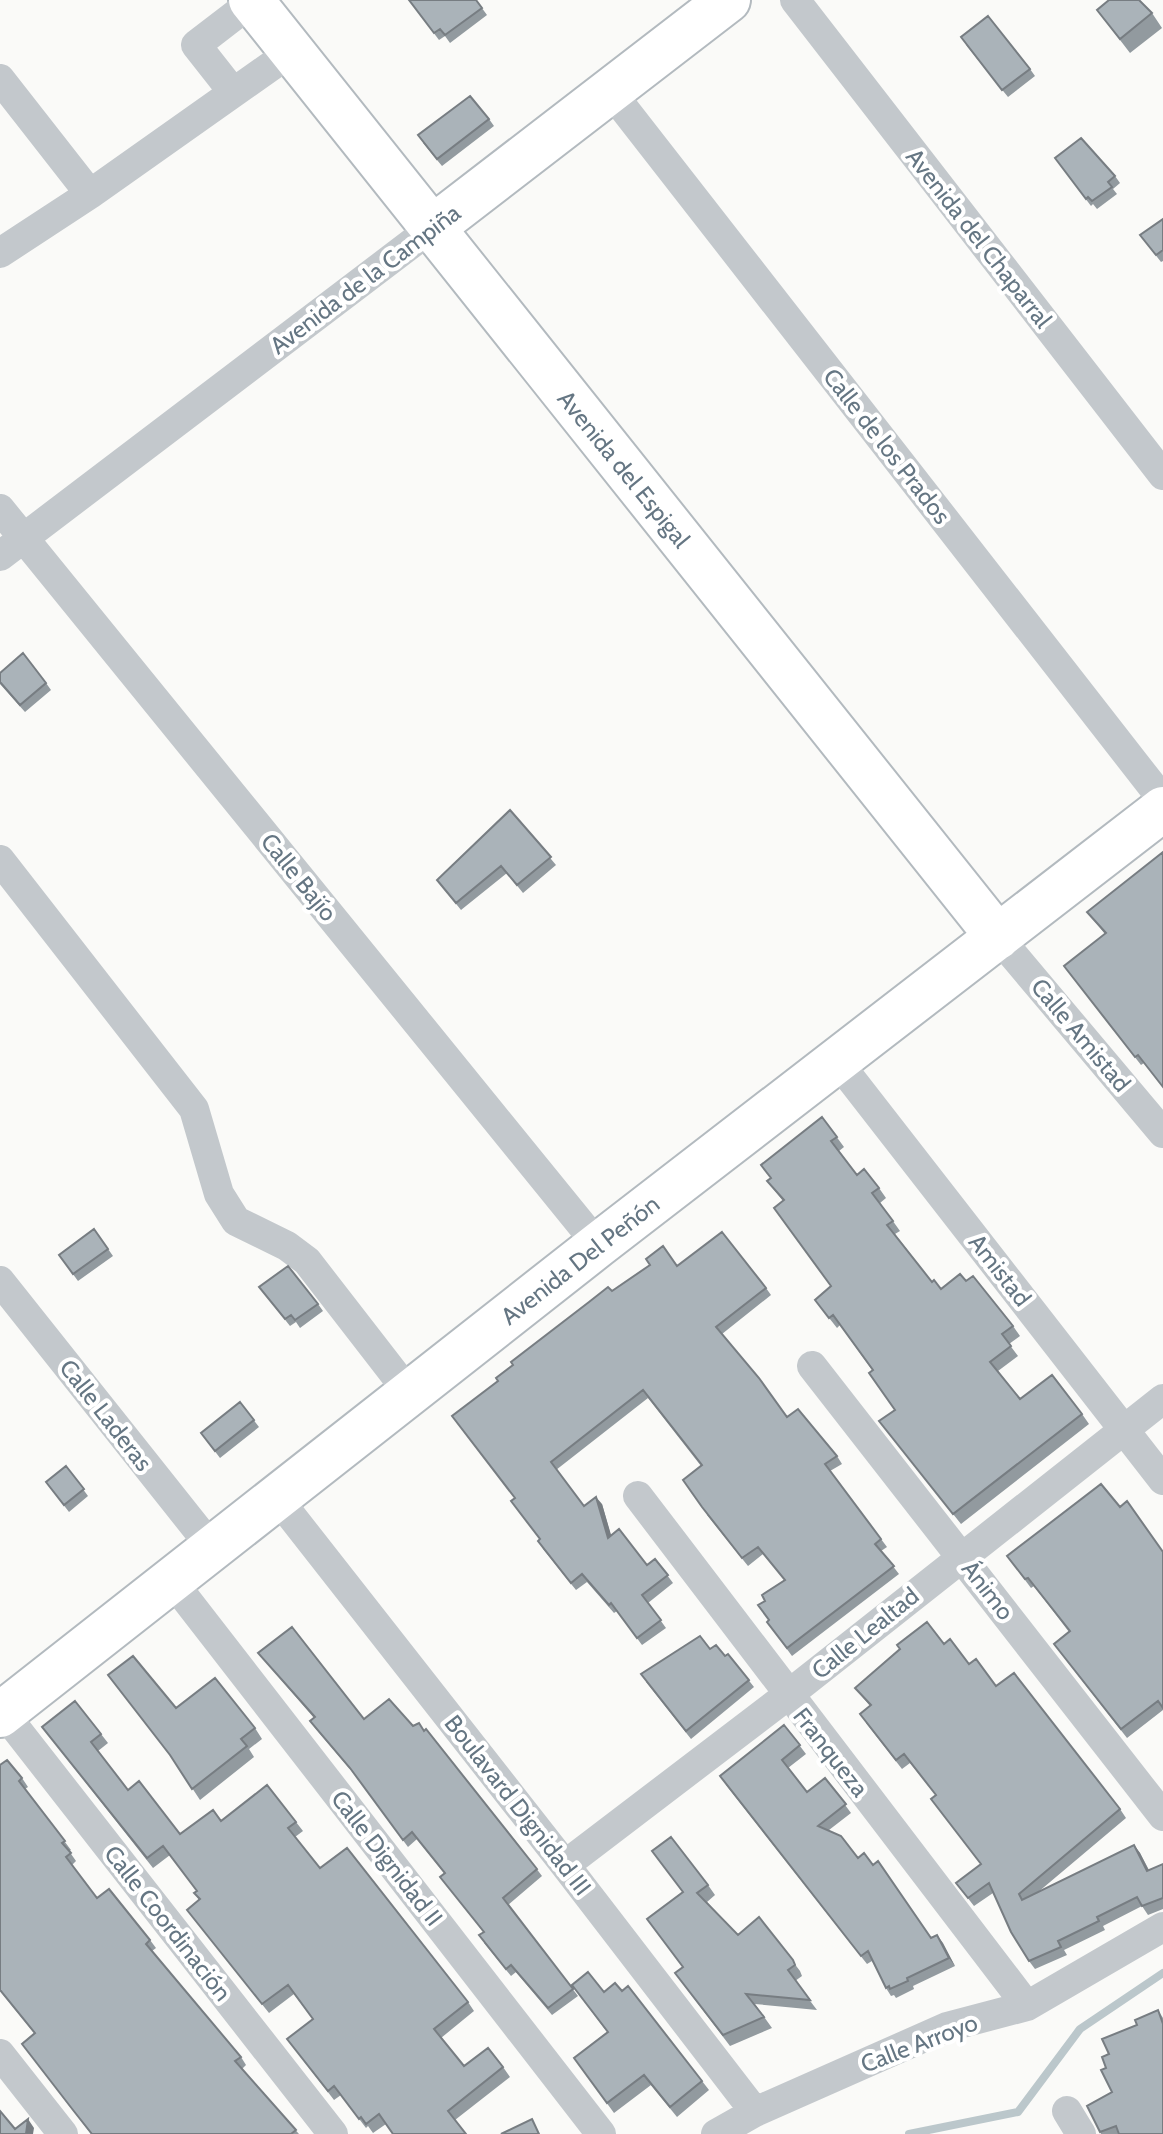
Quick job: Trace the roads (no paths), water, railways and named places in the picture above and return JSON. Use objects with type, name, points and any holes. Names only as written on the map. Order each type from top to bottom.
[{"type":"street","name":"Avenida de la Campiña","points":[[12,547],[728,0]]},
{"type":"street","name":"Avenida del Chaparral","points":[[795,0],[1163,475]]},
{"type":"street","name":"Avenida del Espigal","points":[[252,1],[998,937]]},
{"type":"street","points":[[233,92],[196,45],[252,1]]},
{"type":"street","points":[[0,253],[90,194],[291,52]]},
{"type":"street","points":[[0,79],[90,194]]},
{"type":"street","name":"Calle de los Prados","points":[[611,92],[1163,800]]},
{"type":"street","name":"Calle Bajío","points":[[0,509],[12,547],[598,1245]]},
{"type":"street","name":"Avenida Del Peñón","points":[[2,1714],[598,1245],[1163,809]]},
{"type":"street","points":[[0,860],[194,1109],[219,1194],[236,1221],[287,1246],[307,1261],[410,1394]]},
{"type":"street","name":"Calle Amistad","points":[[998,937],[1163,1133]]},
{"type":"street","name":"Amistad","points":[[837,1061],[1163,1480]]},
{"type":"street","name":"Calle Laderas","points":[[0,1281],[213,1549]]},
{"type":"street","name":"Ánimo","points":[[812,1366],[1163,1816]]},
{"type":"street","name":"Calle Lealtad","points":[[565,1865],[788,1695],[1163,1399]]},
{"type":"street","name":"Franqueza","points":[[638,1496],[1027,2006]]},
{"type":"street","name":"Boulavard Dignidad III","points":[[278,1499],[755,2112]]},
{"type":"street","name":"Calle Dignidad II","points":[[172,1581],[601,2134]]},
{"type":"street","name":"Calle Coordinación","points":[[2,1714],[333,2134]]},
{"type":"street","name":"Calle Arroyo","points":[[716,2134],[755,2112],[947,2027],[1027,2006],[1163,1927]]},
{"type":"street","points":[[0,2054],[63,2134]]},
{"type":"waterway","points":[[909,2134],[1018,2112],[1080,2029],[1163,1973]]}]
